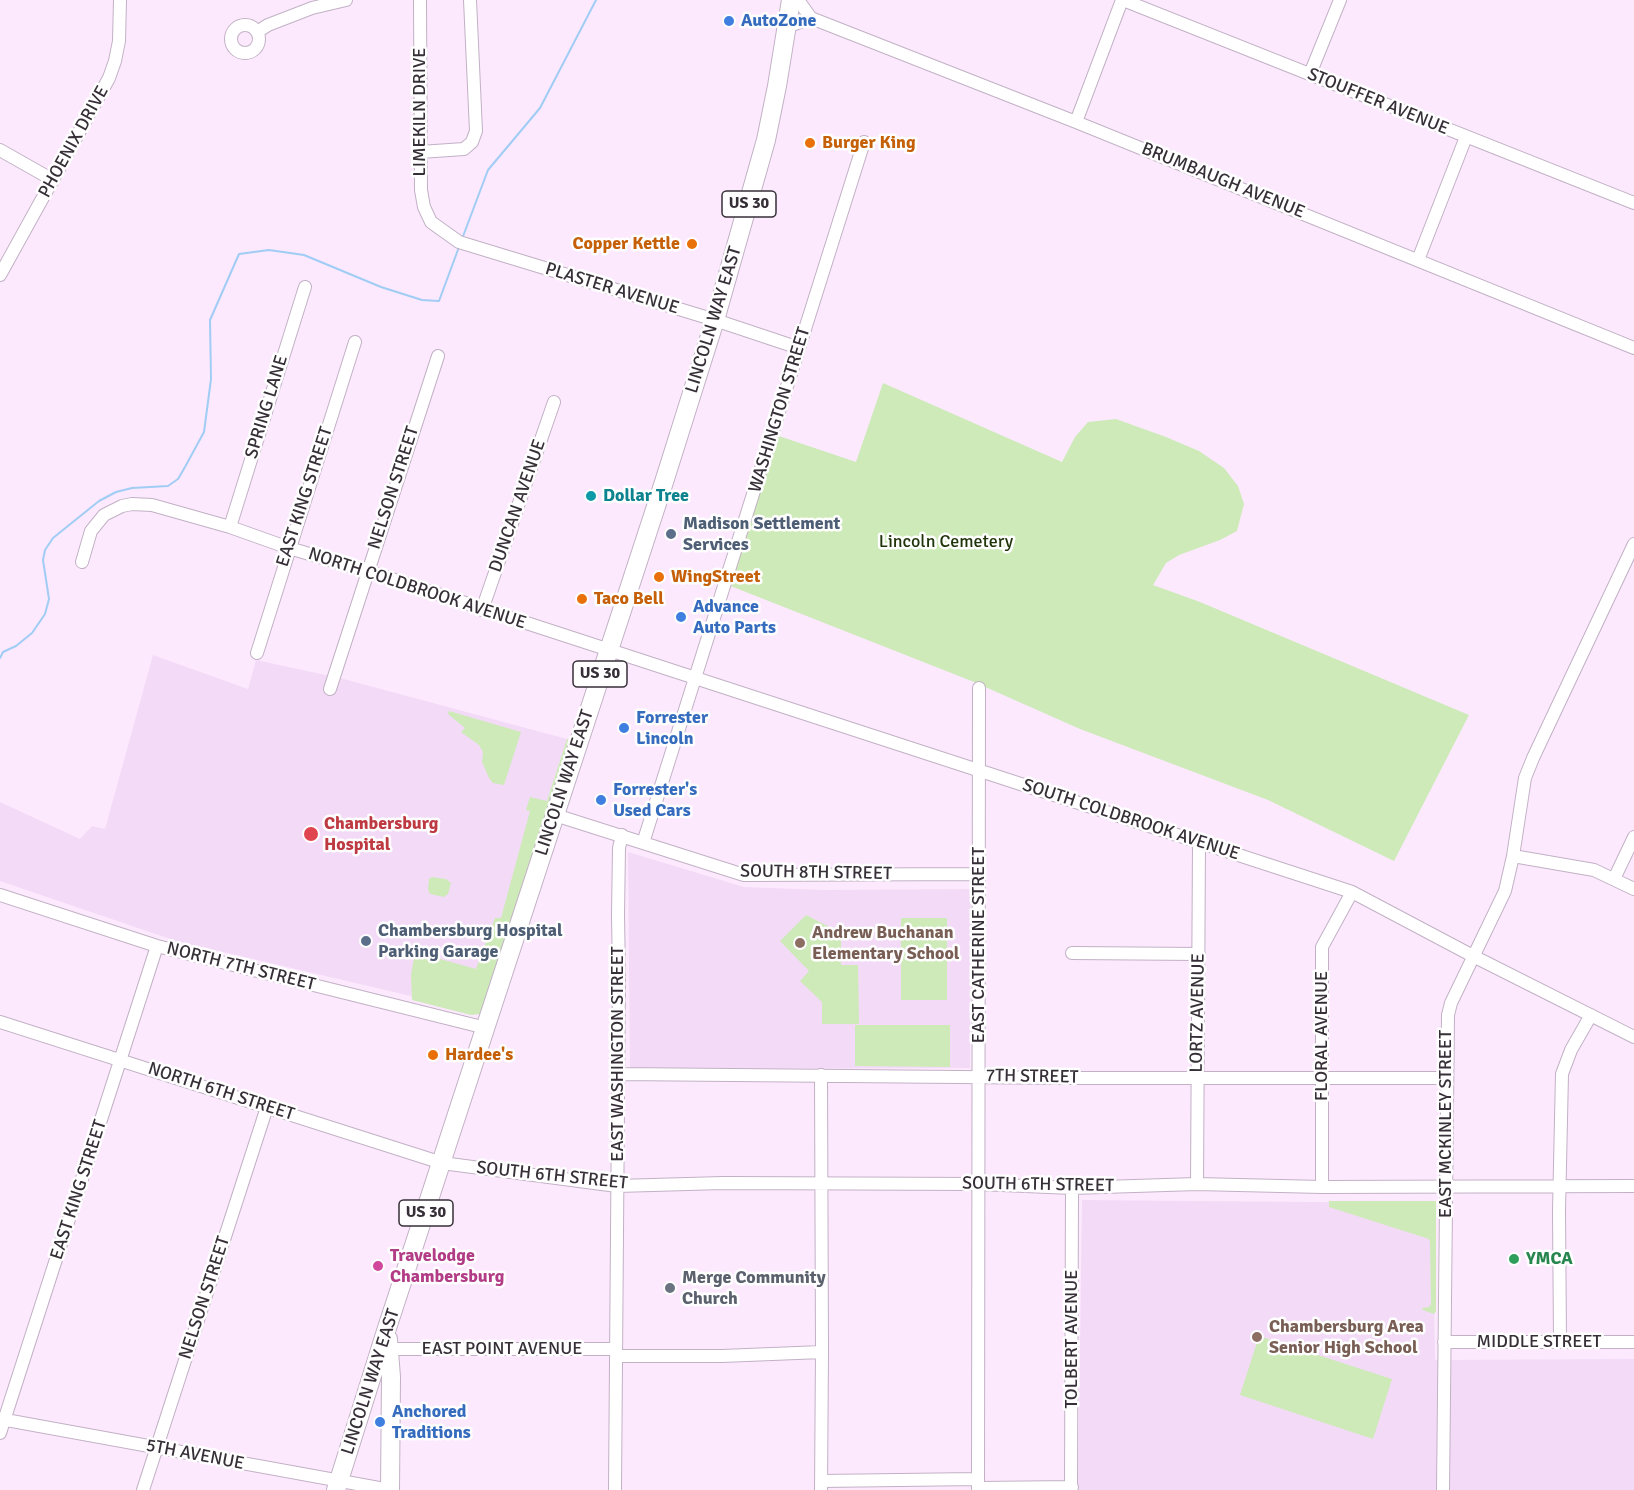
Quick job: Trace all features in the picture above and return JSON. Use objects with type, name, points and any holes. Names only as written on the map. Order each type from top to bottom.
[{"type":"highway","name":"LINCOLN WAY EAST","points":[[338,1486],[387,1328],[715,320],[764,147],[791,0]]},
{"type":"highway","name":"US 30","points":[[387,1328],[391,1400],[390,1490]]},
{"type":"highway","points":[[364,1400],[391,1400]]},
{"type":"street","name":"PHOENIX DRIVE","points":[[0,275],[113,68],[119,41],[120,0]]},
{"type":"street","points":[[257,32],[275,22],[312,8],[346,0]]},
{"type":"street","name":"LIMEKILN DRIVE","points":[[420,0],[422,198],[431,222]]},
{"type":"street","points":[[420,152],[464,149],[472,142],[476,131],[470,0]]},
{"type":"street","points":[[787,27],[811,18],[798,0]]},
{"type":"street","points":[[1076,122],[1123,0]]},
{"type":"street","name":"STOUFFER AVENUE","points":[[1123,0],[1634,204]]},
{"type":"street","points":[[1310,74],[1340,0]]},
{"type":"street","name":"BRUMBAUGH AVENUE","points":[[811,18],[1076,122],[1634,348]]},
{"type":"street","points":[[1418,260],[1466,137]]},
{"type":"street","name":"WASHINGTON STREET","points":[[644,843],[864,142]]},
{"type":"street","points":[[0,150],[53,180]]},
{"type":"street","name":"PLASTER AVENUE","points":[[431,222],[459,242],[799,348]]},
{"type":"street","name":"SPRING LANE","points":[[230,527],[305,287]]},
{"type":"street","name":"EAST KING STREET","points":[[256,653],[355,342]]},
{"type":"street","name":"NELSON STREET","points":[[330,689],[346,654],[364,601],[367,571],[438,356]]},
{"type":"street","name":"DUNCAN AVENUE","points":[[482,609],[554,402]]},
{"type":"street","name":"NORTH COLDBROOK AVENUE","points":[[82,562],[92,531],[104,515],[122,506],[152,505],[230,527],[608,651]]},
{"type":"street","name":"EAST MCKINLEY STREET","points":[[1443,1490],[1448,1015],[1451,1003],[1505,891],[1525,778],[1634,544]]},
{"type":"street","name":"SOUTH COLDBROOK AVENUE","points":[[608,651],[1352,892],[1634,1037]]},
{"type":"street","name":"EAST CATHERINE STREET","points":[[978,1486],[979,688]]},
{"type":"street","name":"SOUTH 8TH STREET","points":[[555,815],[744,875],[979,874]]},
{"type":"street","name":"EAST WASHINGTON STREET","points":[[615,1490],[619,1074],[618,915],[621,835]]},
{"type":"street","points":[[1614,879],[1634,837]]},
{"type":"street","name":"LORTZ AVENUE","points":[[1197,1184],[1199,843]]},
{"type":"street","points":[[1513,856],[1594,870],[1634,889]]},
{"type":"street","name":"FLORAL AVENUE","points":[[1322,1187],[1322,947],[1352,892]]},
{"type":"street","name":"NORTH 7TH STREET","points":[[0,895],[156,946],[486,1028]]},
{"type":"street","name":"EAST KING STREET","points":[[0,1433],[2,1419],[156,946]]},
{"type":"street","points":[[1072,953],[1199,954]]},
{"type":"street","points":[[1560,1341],[1562,1074],[1571,1050],[1591,1015]]},
{"type":"street","name":"NORTH 6TH STREET","points":[[0,1022],[442,1163]]},
{"type":"street","name":"7TH STREET","points":[[619,1074],[1071,1078],[1446,1078]]},
{"type":"street","points":[[821,1075],[821,1486],[1072,1488]]},
{"type":"street","name":"NELSON STREET","points":[[143,1490],[267,1107]]},
{"type":"street","name":"SOUTH 6TH STREET","points":[[442,1163],[617,1186],[723,1183],[979,1184],[1071,1188],[1197,1184],[1446,1188],[1634,1186]]},
{"type":"street","name":"TOLBERT AVENUE","points":[[1071,1188],[1072,1488]]},
{"type":"street","name":"MIDDLE STREET","points":[[1444,1342],[1634,1342]]},
{"type":"street","name":"EAST POINT AVENUE","points":[[389,1349],[722,1356],[822,1352]]},
{"type":"street","name":"5TH AVENUE","points":[[2,1419],[157,1447],[338,1486],[390,1490]]},
{"type":"shaded area","name":"Chambersburg Hospital","points":[[153,655],[248,689],[256,660],[340,678],[567,739],[479,1012],[176,941],[0,881],[0,802],[80,839],[92,826],[105,829]]},
{"type":"shaded area","name":"Andrew Buchanan Elementary School","points":[[628,852],[744,887],[825,890],[971,889],[970,1068],[630,1069]]},
{"type":"shaded area","name":"Chambersburg Area Senior High School","points":[[1082,1200],[1433,1203],[1435,1360],[1634,1359],[1634,1490],[1078,1490]]},
{"type":"green space","name":"Lincoln Cemetery","points":[[883,383],[1062,462],[1075,437],[1088,422],[1116,419],[1199,451],[1224,468],[1238,486],[1244,504],[1237,531],[1220,540],[1179,555],[1166,563],[1153,585],[1200,602],[1469,715],[1394,861],[1268,800],[1080,729],[974,682],[728,585],[779,436],[856,462]]},
{"type":"green space","points":[[449,711],[521,732],[504,785],[493,783],[489,778],[482,762],[483,752],[479,745],[461,732],[465,728],[448,714]]},
{"type":"green space","points":[[567,739],[571,741],[480,1014],[471,1015],[412,1000],[411,975],[415,952],[476,969],[495,918],[501,918],[530,811],[526,810],[530,797],[547,801]]},
{"type":"green space","points":[[432,877],[446,879],[451,883],[448,894],[444,897],[430,894],[429,879]]},
{"type":"green space","points":[[806,915],[841,933],[841,965],[858,965],[859,1024],[822,1024],[822,1002],[800,981],[809,971],[780,941]]},
{"type":"green space","points":[[901,918],[947,918],[947,1000],[901,1000]]},
{"type":"green space","points":[[855,1025],[950,1025],[950,1067],[855,1066]]},
{"type":"green space","points":[[1329,1201],[1436,1201],[1436,1311],[1434,1314],[1422,1308],[1429,1307],[1431,1304],[1429,1239],[1329,1207]]},
{"type":"green space","points":[[1259,1336],[1392,1379],[1373,1439],[1240,1395]]},
{"type":"waterway","points":[[462,239],[488,170],[540,108],[596,0]]},
{"type":"waterway","points":[[0,658],[3,652],[16,646],[32,633],[45,614],[49,599],[43,560],[45,550],[53,538],[99,501],[116,492],[132,488],[168,486],[178,479],[204,432],[211,379],[210,320],[239,254],[269,250],[304,255],[381,287],[422,300],[439,301],[459,247]]},
{"type":"place","name":"AutoZone","points":[[729,21]]},
{"type":"place","name":"Burger King","points":[[810,143]]},
{"type":"place","name":"Copper Kettle","points":[[692,244]]},
{"type":"place","name":"Dollar Tree","points":[[591,496]]},
{"type":"place","name":"Madison Settlement Services","points":[[671,534]]},
{"type":"place","name":"WingStreet","points":[[659,577]]},
{"type":"place","name":"Taco Bell","points":[[582,599]]},
{"type":"place","name":"Advance Auto Parts","points":[[681,617]]},
{"type":"place","name":"Forrester Lincoln","points":[[624,728]]},
{"type":"place","name":"Forrester's Used Cars","points":[[601,800]]},
{"type":"place","name":"Chambersburg Hospital","points":[[311,834]]},
{"type":"place","name":"Chambersburg Hospital Parking Garage","points":[[366,941]]},
{"type":"place","name":"Andrew Buchanan Elementary School","points":[[800,943]]},
{"type":"place","name":"Hardee's","points":[[433,1055]]},
{"type":"place","name":"YMCA","points":[[1514,1259]]},
{"type":"place","name":"Travelodge Chambersburg","points":[[378,1266]]},
{"type":"place","name":"Merge Community Church","points":[[670,1288]]},
{"type":"place","name":"Chambersburg Area Senior High School","points":[[1257,1337]]},
{"type":"place","name":"Anchored Traditions","points":[[380,1422]]}]
